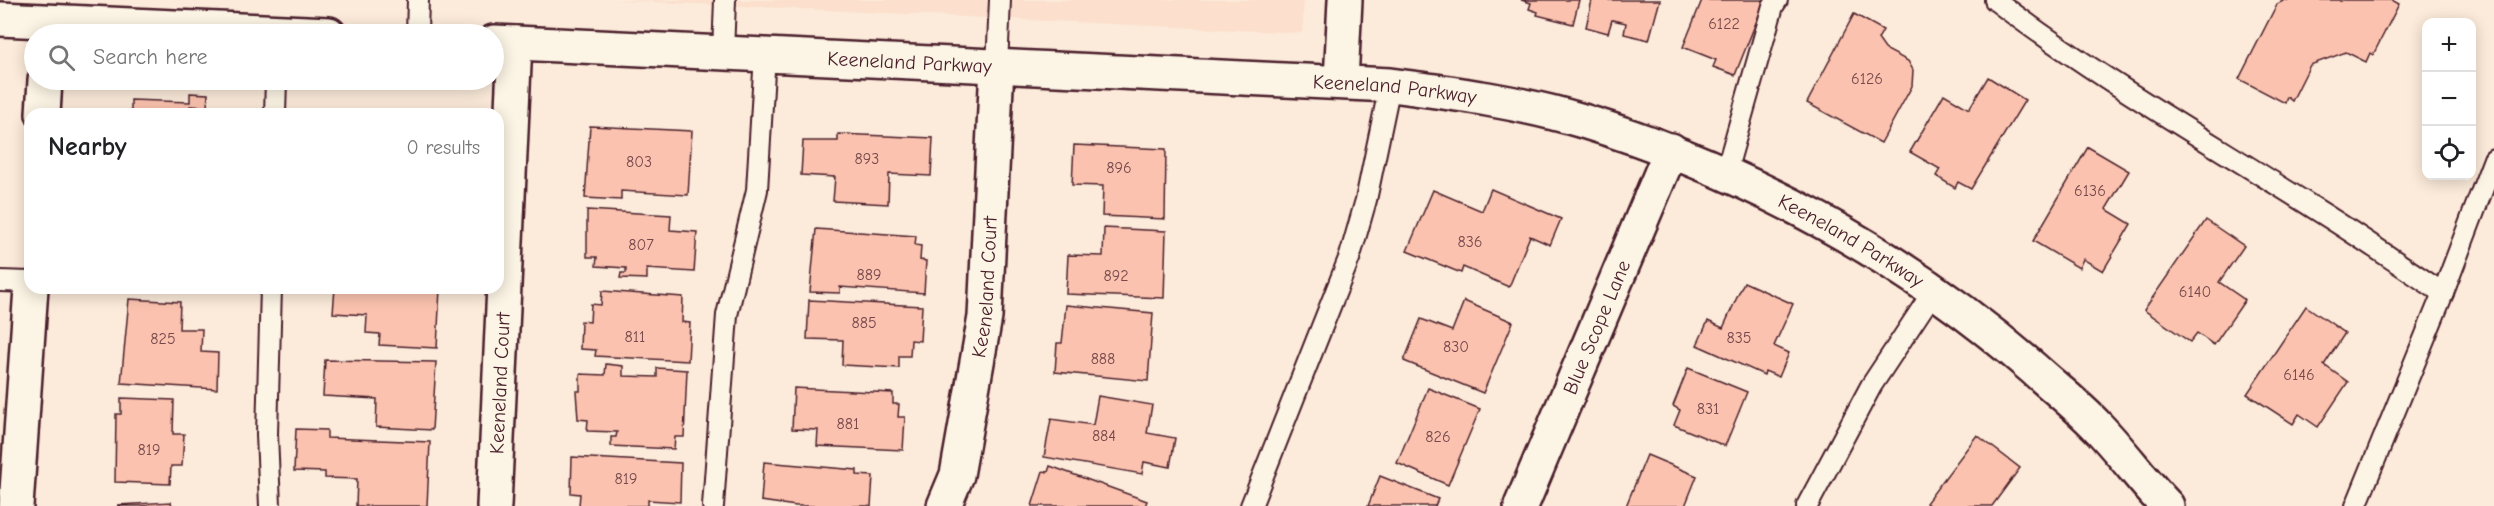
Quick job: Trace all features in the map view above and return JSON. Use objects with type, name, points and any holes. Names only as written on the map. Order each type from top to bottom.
[{"type":"street","points":[[1341,81],[1345,0]]},
{"type":"street","points":[[0,19],[49,19],[130,24]]},
{"type":"street","name":"Keeneland Parkway","points":[[504,43],[1341,81],[1456,93],[1581,120],[1671,150],[1726,172],[1842,232],[1935,289],[2005,344],[2098,427],[2160,504]]},
{"type":"street","name":"Keeneland Court","points":[[944,506],[957,475],[985,317],[997,66]]},
{"type":"street","points":[[43,108],[44,90]]},
{"type":"street","name":"Keeneland Court","points":[[503,90],[503,108]]},
{"type":"street","name":"Blue Scope Lane","points":[[1521,506],[1671,150]]},
{"type":"street","points":[[16,506],[31,294]]},
{"type":"street","name":"Keeneland Court","points":[[494,506],[499,294]]},
{"type":"lane","points":[[417,24],[418,0]]},
{"type":"lane","points":[[723,53],[725,0]]},
{"type":"lane","points":[[997,66],[1000,0]]},
{"type":"lane","points":[[1726,172],[1773,6],[1777,0]]},
{"type":"lane","points":[[1995,0],[2042,36],[2187,131],[2314,208],[2444,293]]},
{"type":"lane","points":[[713,506],[727,315],[757,190],[765,54]]},
{"type":"lane","points":[[1251,506],[1350,256],[1366,200],[1390,85]]},
{"type":"lane","points":[[275,108],[276,90]]},
{"type":"lane","points":[[2355,506],[2444,293],[2494,159]]},
{"type":"lane","points":[[0,281],[24,282]]},
{"type":"lane","points":[[1807,506],[1871,386],[1935,289]]},
{"type":"lane","points":[[270,506],[267,434],[271,294]]},
{"type":"shaded area","points":[[613,0],[1304,0],[1302,33]]},
{"type":"building","points":[[1521,0],[1579,0],[1573,24],[1537,15],[1538,12],[1529,9],[1531,3]]},
{"type":"building","points":[[1592,0],[1660,0],[1649,40],[1624,34],[1626,23],[1612,20],[1608,33],[1586,27]]},
{"type":"building","points":[[1702,0],[1765,0],[1735,75],[1713,67],[1716,60],[1683,47]]},
{"type":"building","points":[[2285,0],[2392,0],[2399,4],[2373,55],[2370,53],[2366,62],[2346,52],[2310,65],[2292,101],[2287,97],[2285,103],[2239,79],[2277,4]]},
{"type":"building","points":[[1854,14],[1883,30],[1878,39],[1885,49],[1908,61],[1913,70],[1912,86],[1881,143],[1807,103]]},
{"type":"building","points":[[1988,77],[2025,100],[1971,189],[1958,182],[1955,188],[1936,176],[1940,169],[1910,152],[1944,94],[1969,109]]},
{"type":"building","points":[[190,93],[208,94],[207,107],[131,108],[131,100],[190,102]]},
{"type":"building","points":[[590,126],[692,131],[688,195],[621,191],[621,200],[585,198]]},
{"type":"building","points":[[838,134],[933,138],[931,176],[889,174],[888,204],[833,201],[835,177],[801,175],[803,141],[838,141]]},
{"type":"building","points":[[1074,145],[1166,149],[1165,219],[1102,216],[1103,186],[1072,185]]},
{"type":"building","points":[[2088,147],[2129,171],[2106,209],[2131,224],[2103,271],[2083,259],[2079,268],[2033,241]]},
{"type":"building","points":[[1491,189],[1561,219],[1550,245],[1530,236],[1509,287],[1463,267],[1461,273],[1407,251],[1433,190],[1482,211]]},
{"type":"building","points":[[587,210],[671,215],[670,230],[697,232],[694,272],[647,269],[647,279],[620,278],[621,273],[626,273],[626,268],[596,266],[597,257],[587,257]]},
{"type":"building","points":[[2206,220],[2244,246],[2219,282],[2245,300],[2214,345],[2197,333],[2190,342],[2144,310]]},
{"type":"building","points":[[1104,228],[1166,231],[1164,298],[1066,294],[1068,255],[1103,256]]},
{"type":"building","points":[[816,229],[916,236],[915,245],[921,246],[920,260],[926,261],[924,293],[840,287],[840,293],[810,292]]},
{"type":"building","points":[[1744,282],[1793,304],[1774,346],[1789,353],[1779,377],[1765,371],[1764,375],[1697,345],[1708,321],[1723,328]]},
{"type":"building","points":[[602,291],[683,297],[682,322],[690,323],[688,361],[595,356],[596,350],[580,349],[581,321],[590,322],[591,304],[601,305]]},
{"type":"building","points":[[335,294],[440,294],[437,348],[379,345],[380,334],[366,333],[367,315],[333,313]]},
{"type":"building","points":[[129,299],[180,302],[179,329],[202,329],[201,352],[218,353],[217,389],[121,383]]},
{"type":"building","points":[[809,300],[922,306],[920,341],[911,340],[910,356],[899,356],[899,368],[842,365],[843,340],[807,339]]},
{"type":"building","points":[[1464,301],[1513,322],[1483,393],[1404,361],[1421,319],[1452,331]]},
{"type":"building","points":[[1066,305],[1153,313],[1148,381],[1055,372],[1057,343],[1062,343]]},
{"type":"building","points":[[2306,306],[2345,333],[2324,365],[2348,382],[2318,427],[2299,414],[2293,424],[2247,394]]},
{"type":"building","points":[[325,360],[436,362],[432,430],[376,427],[377,399],[323,396]]},
{"type":"building","points":[[606,364],[623,366],[623,376],[657,377],[657,368],[687,370],[684,437],[675,437],[674,449],[611,446],[611,437],[616,437],[617,432],[587,431],[588,420],[578,419],[576,391],[580,391],[580,374],[605,375]]},
{"type":"building","points":[[1688,368],[1747,392],[1725,446],[1674,425],[1680,410],[1673,406]]},
{"type":"building","points":[[794,388],[893,393],[893,404],[899,404],[898,417],[905,417],[903,450],[817,446],[818,430],[792,429]]},
{"type":"building","points":[[1428,388],[1480,409],[1448,485],[1397,463]]},
{"type":"building","points":[[1098,396],[1152,405],[1147,433],[1175,438],[1170,467],[1144,462],[1142,474],[1044,457],[1051,419],[1093,425]]},
{"type":"building","points":[[121,398],[174,400],[173,434],[184,434],[182,466],[171,466],[170,484],[115,482],[116,414],[121,414]]},
{"type":"building","points":[[296,429],[327,430],[327,438],[430,442],[427,506],[356,506],[357,479],[325,478],[325,472],[294,471]]},
{"type":"building","points":[[1977,435],[2020,468],[1992,506],[1930,506],[1926,503]]},
{"type":"building","points":[[1647,455],[1697,476],[1685,506],[1626,506]]},
{"type":"building","points":[[572,457],[681,463],[680,502],[648,500],[648,506],[579,506],[580,494],[571,493]]},
{"type":"building","points":[[764,462],[857,470],[857,475],[873,476],[871,506],[796,506],[761,501]]},
{"type":"building","points":[[1050,466],[1147,501],[1145,506],[1032,506],[1043,471],[1048,472]]},
{"type":"building","points":[[1380,476],[1438,499],[1435,506],[1368,506]]},
{"type":"building","points":[[171,502],[172,506],[118,506],[118,505]]}]
